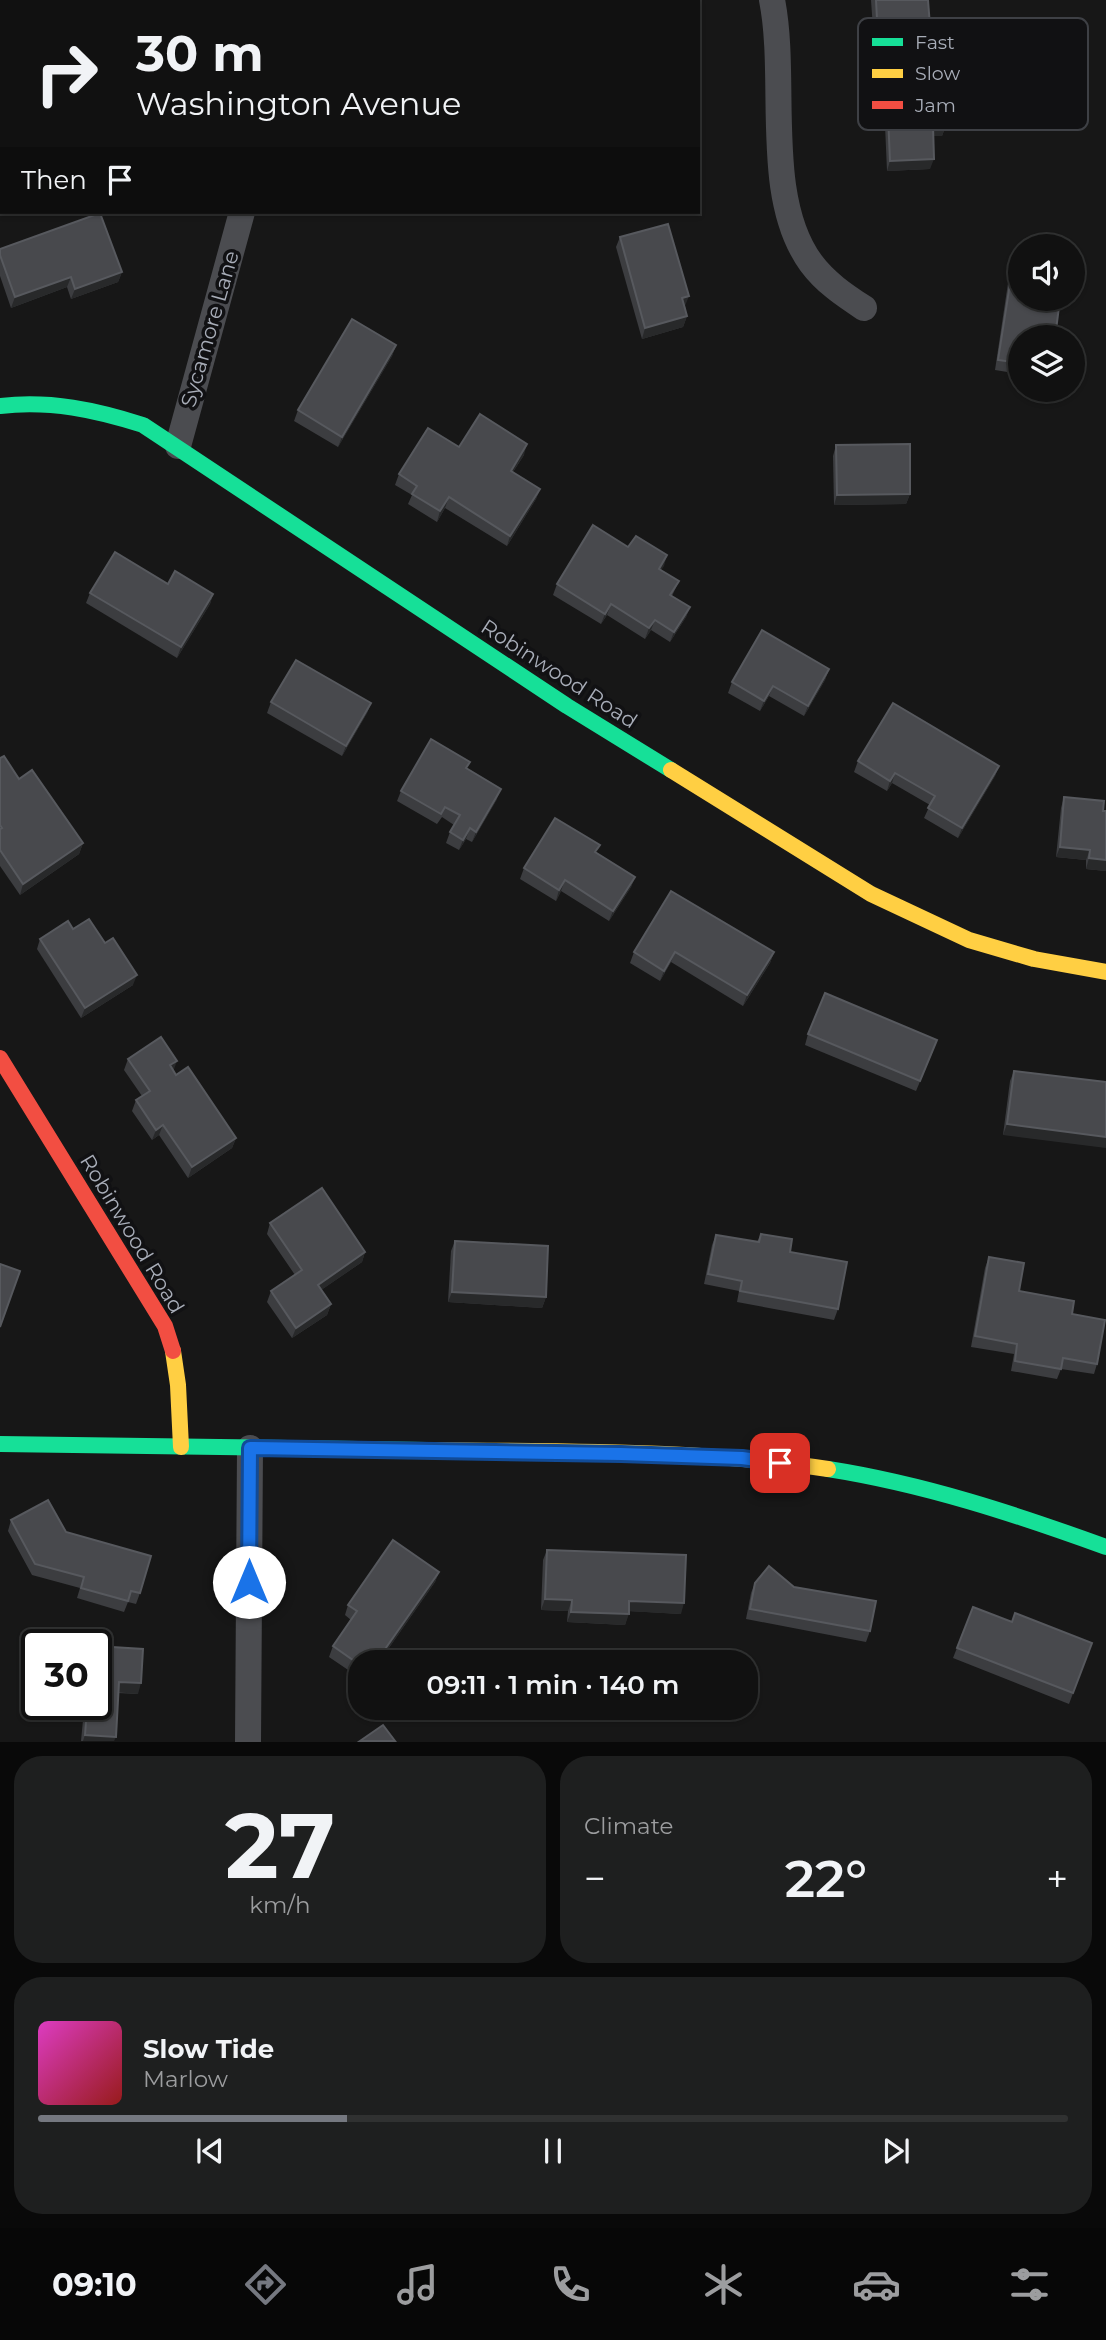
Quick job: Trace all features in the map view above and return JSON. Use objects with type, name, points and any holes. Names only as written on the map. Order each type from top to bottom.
[{"type":"street","points":[[772,0],[778,53],[783,192],[792,229],[811,262],[835,289],[864,308]]},
{"type":"street","name":"Sycamore Lane","points":[[178,446],[241,214]]},
{"type":"street","name":"Robinwood Road","points":[[0,405],[51,403],[98,410],[143,425],[568,706],[871,894],[969,940],[1034,959],[1106,972]]},
{"type":"street","name":"Robinwood Road","points":[[0,1058],[165,1326],[172,1345],[178,1379],[181,1447]]},
{"type":"street","points":[[0,1444],[621,1454],[754,1460],[853,1473],[907,1484],[1010,1513],[1106,1547]]},
{"type":"street","points":[[248,1741],[250,1448]]},
{"type":"building","points":[[876,0],[928,0],[929,18],[877,18]]},
{"type":"building","points":[[889,130],[933,130],[934,159],[890,161]]},
{"type":"building","points":[[100,214],[122,272],[75,289],[71,277],[15,297],[0,249]]},
{"type":"building","points":[[668,224],[689,296],[682,298],[687,316],[645,328],[620,237]]},
{"type":"building","points":[[1008,296],[1008,311],[1058,311],[1057,325],[1008,325],[1008,361],[998,360]]},
{"type":"building","points":[[352,319],[396,345],[342,437],[298,410]]},
{"type":"building","points":[[480,414],[527,444],[511,471],[540,489],[510,536],[449,497],[440,511],[412,494],[417,486],[399,474],[428,428],[459,447]]},
{"type":"building","points":[[910,444],[910,494],[837,495],[836,445]]},
{"type":"building","points":[[593,525],[628,547],[636,536],[667,555],[659,569],[679,581],[670,595],[690,607],[674,632],[655,620],[649,628],[611,604],[605,614],[557,584]]},
{"type":"building","points":[[115,552],[168,584],[175,571],[213,594],[181,647],[90,593]]},
{"type":"building","points":[[762,630],[829,669],[808,706],[773,686],[764,701],[732,682]]},
{"type":"building","points":[[296,660],[371,703],[346,746],[271,702]]},
{"type":"building","points":[[893,703],[999,766],[962,828],[928,808],[935,796],[895,773],[890,781],[858,761]]},
{"type":"building","points":[[431,739],[470,762],[466,768],[501,789],[476,832],[470,828],[463,840],[450,832],[460,815],[445,807],[441,814],[401,791]]},
{"type":"building","points":[[4,756],[19,779],[32,770],[83,843],[23,884],[0,850],[0,758]]},
{"type":"building","points":[[1064,797],[1104,801],[1106,860],[1089,858],[1090,850],[1060,847]]},
{"type":"building","points":[[555,818],[600,845],[595,852],[635,877],[613,911],[565,880],[559,890],[524,868]]},
{"type":"building","points":[[671,891],[774,952],[747,995],[675,952],[664,971],[634,952]]},
{"type":"building","points":[[89,919],[105,943],[113,938],[137,975],[85,1008],[40,939],[68,921],[73,929]]},
{"type":"building","points":[[825,993],[937,1040],[920,1081],[808,1034]]},
{"type":"building","points":[[161,1037],[177,1061],[170,1065],[176,1075],[188,1067],[236,1138],[192,1167],[163,1125],[156,1130],[136,1100],[150,1091],[128,1059]]},
{"type":"building","points":[[1014,1071],[1106,1082],[1106,1137],[1007,1124]]},
{"type":"building","points":[[322,1188],[365,1252],[318,1285],[331,1304],[296,1328],[271,1291],[302,1270],[270,1223]]},
{"type":"building","points":[[761,1234],[792,1239],[790,1252],[847,1262],[838,1309],[740,1291],[742,1281],[708,1274],[716,1235],[759,1242]]},
{"type":"building","points":[[455,1241],[548,1246],[546,1297],[452,1292]]},
{"type":"building","points":[[989,1257],[1024,1263],[1019,1291],[1074,1301],[1072,1314],[1105,1320],[1097,1364],[1063,1358],[1061,1369],[1015,1361],[1017,1344],[975,1336]]},
{"type":"building","points":[[0,1264],[20,1271],[0,1327]]},
{"type":"building","points":[[48,1500],[66,1532],[151,1556],[140,1593],[131,1591],[128,1601],[81,1588],[84,1577],[35,1564],[11,1520]]},
{"type":"building","points":[[393,1540],[439,1572],[384,1650],[348,1650],[348,1657],[333,1646],[357,1611],[348,1605]]},
{"type":"building","points":[[547,1550],[686,1555],[684,1603],[629,1601],[629,1614],[571,1612],[572,1600],[545,1599]]},
{"type":"building","points":[[769,1566],[794,1587],[876,1601],[870,1631],[750,1609],[755,1583]]},
{"type":"building","points":[[973,1607],[1012,1622],[1015,1613],[1092,1643],[1073,1693],[957,1648]]},
{"type":"building","points":[[112,1647],[143,1649],[141,1683],[119,1682],[116,1737],[85,1735],[86,1720],[112,1720]]},
{"type":"building","points":[[383,1725],[395,1741],[360,1741]]},
{"type":"traffic: fast","points":[[0,406],[55,405],[143,425],[567,706],[671,770]]},
{"type":"traffic: fast","points":[[0,1444],[427,1450]]},
{"type":"traffic: fast","points":[[828,1469],[864,1475],[969,1501],[1106,1547]]},
{"type":"traffic: slow","points":[[671,770],[871,894],[969,940],[1034,959],[1106,972]]},
{"type":"traffic: slow","points":[[173,1351],[178,1385],[181,1447]]},
{"type":"traffic: slow","points":[[427,1450],[678,1455],[828,1469]]},
{"type":"traffic: jam","points":[[0,1058],[165,1326],[173,1351]]},
{"type":"route","points":[[249,1582],[250,1448],[621,1454],[742,1458],[780,1463]]}]
